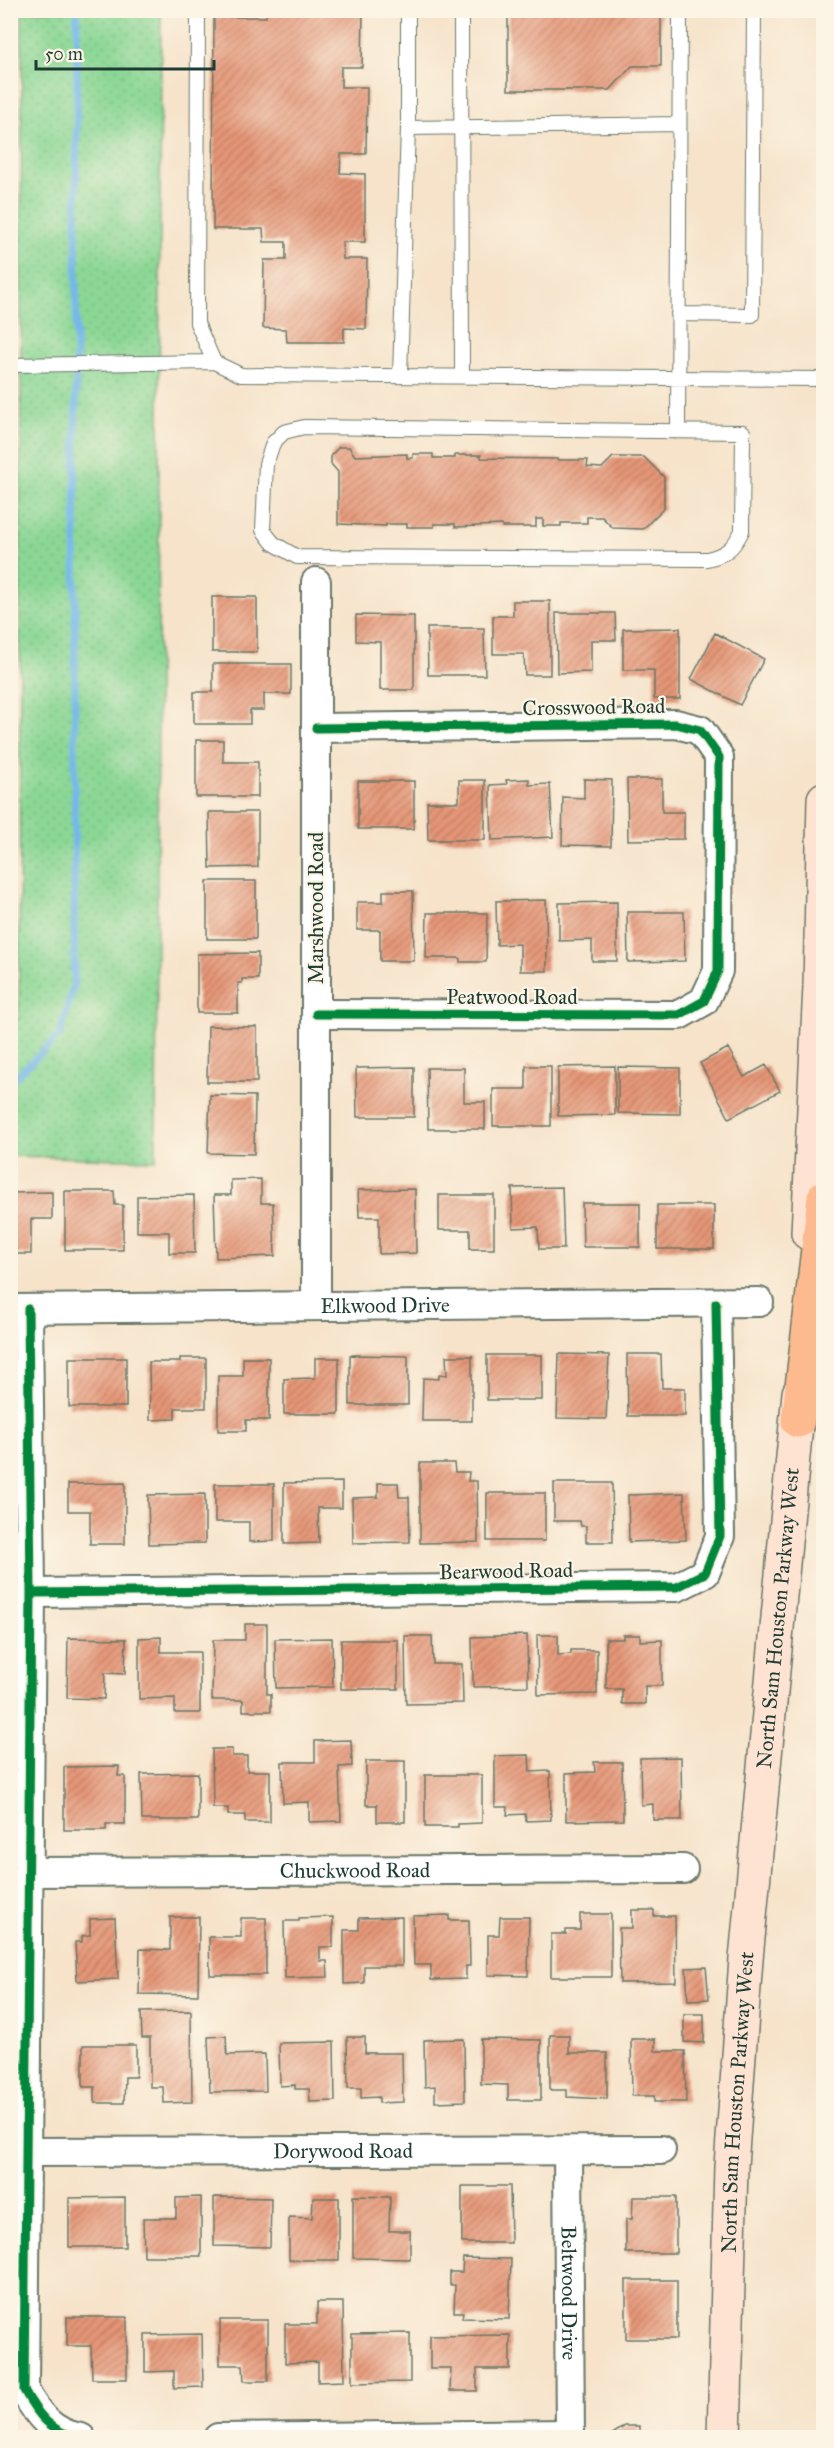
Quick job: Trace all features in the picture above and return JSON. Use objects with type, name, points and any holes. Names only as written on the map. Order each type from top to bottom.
[{"type":"highway","points":[[798,1421],[824,1197]]},
{"type":"main road","name":"North Sam Houston Parkway West","points":[[724,2438],[731,2155],[747,1947],[798,1421],[820,986],[824,799]]},
{"type":"street","name":"Marshwood Road","points":[[316,582],[316,1306]]},
{"type":"street","name":"Crosswood Road","points":[[316,728],[676,724],[700,730],[718,757],[718,971],[704,1001]]},
{"type":"street","name":"Peatwood Road","points":[[316,1014],[679,1015],[704,1001]]},
{"type":"street","name":"Elkwood Drive","points":[[19,1309],[759,1302]]},
{"type":"street","name":"Bearwood Road","points":[[31,1593],[677,1587],[705,1573],[720,1536],[716,1303]]},
{"type":"street","points":[[19,1309],[31,1593],[24,2390],[37,2414],[53,2428],[81,2438]]},
{"type":"street","name":"Chuckwood Road","points":[[28,1872],[682,1869]]},
{"type":"street","name":"Dorywood Road","points":[[25,2152],[661,2150]]},
{"type":"street","name":"Beltwood Drive","points":[[568,2151],[570,2436]]},
{"type":"street","points":[[218,2438],[570,2436]]},
{"type":"lane","points":[[198,10],[197,323],[214,362]]},
{"type":"lane","points":[[400,375],[408,128],[408,10]]},
{"type":"lane","points":[[461,10],[462,375]]},
{"type":"lane","points":[[678,431],[680,10]]},
{"type":"lane","points":[[678,314],[752,315],[754,10]]},
{"type":"lane","points":[[408,128],[680,124]]},
{"type":"lane","points":[[10,365],[214,362],[241,375],[824,379]]},
{"type":"lane","points":[[304,427],[678,431],[743,432],[742,531],[735,544],[724,555],[706,559],[297,557],[273,543],[263,530],[266,464],[273,443],[284,432],[304,427]]},
{"type":"green space","points":[[22,11],[161,11],[156,1160],[11,1156],[11,1019],[19,1019]]},
{"type":"building","points":[[266,10],[363,10],[362,67],[341,67],[341,87],[367,87],[366,154],[341,154],[340,173],[365,174],[365,242],[342,242],[343,259],[367,259],[366,329],[344,328],[344,342],[287,342],[286,329],[263,328],[264,260],[286,260],[286,242],[264,242],[263,229],[213,229],[214,17],[266,17]]},
{"type":"building","points":[[508,10],[661,10],[661,66],[632,66],[610,90],[508,90]]},
{"type":"building","points":[[339,447],[349,447],[355,456],[407,454],[407,458],[413,458],[413,454],[433,454],[433,458],[481,455],[481,458],[588,460],[587,467],[602,468],[613,457],[644,457],[664,477],[664,508],[643,529],[613,528],[602,517],[587,517],[587,523],[561,523],[561,526],[543,526],[543,519],[536,519],[536,527],[502,527],[502,525],[455,527],[455,524],[434,524],[434,527],[407,527],[407,524],[386,524],[386,526],[338,524],[338,472],[331,464],[331,455]]},
{"type":"building","points":[[212,597],[257,597],[257,652],[212,652]]},
{"type":"building","points":[[513,601],[550,601],[550,675],[525,675],[524,654],[493,654],[493,616],[513,616]]},
{"type":"building","points":[[556,613],[615,613],[616,640],[591,640],[591,672],[557,673]]},
{"type":"building","points":[[356,615],[414,616],[414,690],[380,690],[380,642],[356,641]]},
{"type":"building","points":[[427,628],[484,628],[485,675],[428,675]]},
{"type":"building","points":[[680,628],[680,699],[654,699],[654,670],[623,670],[623,629]]},
{"type":"building","points":[[715,633],[764,659],[740,705],[691,679]]},
{"type":"building","points":[[213,664],[291,664],[291,694],[264,694],[264,710],[250,710],[250,724],[194,724],[194,692],[213,692]]},
{"type":"building","points":[[196,740],[223,740],[223,762],[258,762],[258,797],[196,797]]},
{"type":"building","points":[[529,779],[529,785],[550,784],[553,837],[492,840],[490,785],[507,784],[506,780]]},
{"type":"building","points":[[584,779],[612,780],[611,846],[562,845],[563,797],[584,798]]},
{"type":"building","points":[[627,779],[662,779],[662,812],[684,812],[684,839],[628,840]]},
{"type":"building","points":[[459,780],[485,780],[485,840],[428,840],[427,802],[459,802]]},
{"type":"building","points":[[358,781],[414,781],[414,829],[358,829]]},
{"type":"building","points":[[209,812],[258,812],[258,867],[210,868]]},
{"type":"building","points":[[207,881],[256,881],[256,939],[207,939]]},
{"type":"building","points":[[383,891],[413,891],[414,961],[380,961],[380,930],[357,930],[357,902],[383,902]]},
{"type":"building","points":[[546,900],[547,971],[520,971],[520,944],[497,945],[496,901]]},
{"type":"building","points":[[617,902],[617,961],[592,961],[592,940],[559,941],[559,903]]},
{"type":"building","points":[[627,912],[684,912],[685,961],[628,962]]},
{"type":"building","points":[[427,913],[487,913],[486,962],[460,962],[460,958],[426,958]]},
{"type":"building","points":[[258,953],[258,979],[242,979],[242,983],[238,983],[238,1013],[197,1013],[197,954]]},
{"type":"building","points":[[208,1026],[257,1027],[257,1082],[207,1082]]},
{"type":"building","points":[[728,1048],[744,1077],[766,1065],[780,1091],[729,1118],[700,1063]]},
{"type":"building","points":[[526,1066],[551,1066],[551,1126],[493,1126],[493,1089],[526,1089]]},
{"type":"building","points":[[615,1066],[615,1115],[558,1116],[558,1067]]},
{"type":"building","points":[[414,1067],[414,1117],[357,1117],[356,1068]]},
{"type":"building","points":[[618,1067],[680,1068],[680,1114],[618,1113]]},
{"type":"building","points":[[427,1068],[464,1068],[464,1102],[485,1102],[485,1129],[428,1129]]},
{"type":"building","points":[[210,1095],[255,1096],[254,1154],[208,1153]]},
{"type":"building","points":[[261,1179],[261,1203],[273,1203],[275,1256],[216,1258],[214,1195],[231,1195],[231,1180]]},
{"type":"building","points":[[562,1187],[564,1249],[539,1249],[538,1227],[513,1228],[512,1188]]},
{"type":"building","points":[[415,1189],[416,1253],[379,1254],[379,1217],[359,1217],[358,1190]]},
{"type":"building","points":[[65,1191],[114,1191],[115,1205],[123,1205],[123,1250],[65,1250]]},
{"type":"building","points":[[52,1192],[52,1219],[31,1219],[31,1254],[10,1254],[10,1193]]},
{"type":"building","points":[[194,1195],[195,1253],[169,1253],[169,1232],[137,1232],[137,1196]]},
{"type":"building","points":[[439,1195],[494,1195],[494,1249],[470,1249],[470,1230],[439,1230]]},
{"type":"building","points":[[582,1203],[640,1203],[640,1247],[583,1247]]},
{"type":"building","points":[[657,1205],[714,1205],[714,1249],[657,1249]]},
{"type":"building","points":[[559,1354],[609,1355],[606,1419],[557,1418]]},
{"type":"building","points":[[627,1354],[661,1354],[662,1388],[685,1388],[685,1416],[628,1416]]},
{"type":"building","points":[[350,1355],[408,1356],[408,1405],[350,1405]]},
{"type":"building","points":[[487,1355],[542,1355],[542,1400],[487,1400]]},
{"type":"building","points":[[446,1356],[472,1356],[472,1421],[422,1421],[423,1378],[439,1379],[439,1374],[447,1375]]},
{"type":"building","points":[[69,1358],[126,1358],[126,1407],[69,1407]]},
{"type":"building","points":[[180,1358],[206,1358],[206,1408],[175,1408],[175,1419],[150,1420],[149,1362],[180,1362]]},
{"type":"building","points":[[243,1358],[269,1358],[269,1420],[246,1420],[246,1431],[218,1431],[218,1376],[243,1376]]},
{"type":"building","points":[[315,1358],[339,1358],[339,1414],[284,1414],[284,1379],[315,1378]]},
{"type":"building","points":[[420,1463],[454,1463],[455,1472],[469,1472],[468,1481],[477,1481],[478,1542],[420,1543]]},
{"type":"building","points":[[342,1482],[342,1508],[318,1508],[319,1543],[284,1544],[284,1483]]},
{"type":"building","points":[[125,1483],[125,1544],[90,1544],[90,1511],[68,1511],[68,1484]]},
{"type":"building","points":[[378,1483],[398,1483],[399,1497],[409,1497],[410,1542],[353,1543],[352,1498],[378,1497]]},
{"type":"building","points":[[554,1483],[612,1483],[613,1542],[586,1542],[586,1526],[581,1526],[580,1521],[554,1521]]},
{"type":"building","points":[[215,1484],[274,1484],[274,1541],[249,1542],[249,1522],[215,1522]]},
{"type":"building","points":[[487,1493],[545,1493],[545,1541],[487,1541]]},
{"type":"building","points":[[684,1493],[686,1540],[629,1542],[628,1495]]},
{"type":"building","points":[[205,1494],[205,1543],[149,1544],[148,1495]]},
{"type":"building","points":[[245,1624],[267,1624],[267,1694],[271,1694],[271,1711],[243,1711],[243,1700],[212,1700],[213,1640],[245,1640]]},
{"type":"building","points":[[527,1635],[528,1686],[473,1687],[472,1637]]},
{"type":"building","points":[[537,1635],[558,1635],[558,1655],[571,1654],[571,1650],[597,1650],[597,1694],[538,1695]]},
{"type":"building","points":[[623,1635],[640,1635],[640,1641],[662,1640],[662,1686],[645,1686],[645,1704],[622,1704],[622,1689],[606,1689],[606,1639],[623,1639]]},
{"type":"building","points":[[405,1636],[432,1636],[433,1664],[462,1664],[463,1703],[406,1704]]},
{"type":"building","points":[[161,1637],[161,1652],[200,1652],[200,1713],[175,1713],[175,1698],[139,1699],[139,1638]]},
{"type":"building","points":[[68,1638],[126,1639],[125,1674],[105,1673],[104,1699],[67,1698]]},
{"type":"building","points":[[332,1638],[333,1687],[276,1688],[275,1639]]},
{"type":"building","points":[[341,1640],[398,1640],[398,1689],[341,1689]]},
{"type":"building","points":[[351,1740],[352,1766],[339,1767],[341,1821],[309,1822],[309,1802],[283,1803],[282,1762],[315,1762],[315,1741]]},
{"type":"building","points":[[212,1749],[232,1749],[232,1756],[247,1756],[247,1771],[270,1771],[270,1822],[245,1822],[245,1815],[228,1815],[228,1808],[213,1808]]},
{"type":"building","points":[[529,1755],[530,1772],[550,1771],[551,1820],[526,1821],[525,1814],[507,1815],[508,1807],[495,1807],[495,1756]]},
{"type":"building","points":[[681,1757],[682,1820],[653,1820],[653,1804],[641,1805],[640,1758]]},
{"type":"building","points":[[366,1761],[405,1761],[405,1822],[377,1822],[377,1805],[366,1805]]},
{"type":"building","points":[[594,1762],[622,1762],[623,1820],[566,1821],[566,1773],[595,1772]]},
{"type":"building","points":[[119,1766],[118,1776],[125,1776],[125,1824],[106,1824],[106,1830],[64,1830],[64,1767]]},
{"type":"building","points":[[198,1773],[198,1820],[142,1820],[141,1774]]},
{"type":"building","points":[[425,1775],[482,1775],[482,1823],[458,1824],[458,1827],[425,1827]]},
{"type":"building","points":[[632,1910],[654,1910],[654,1916],[675,1916],[676,1982],[620,1983],[619,1928],[632,1928]]},
{"type":"building","points":[[580,1914],[611,1914],[611,1977],[551,1977],[551,1934],[566,1934],[566,1930],[580,1930]]},
{"type":"building","points":[[449,1915],[449,1920],[469,1920],[470,1966],[466,1966],[466,1979],[431,1980],[431,1965],[414,1965],[413,1916]]},
{"type":"building","points":[[170,1917],[199,1917],[198,1995],[139,1994],[140,1949],[170,1950]]},
{"type":"building","points":[[333,1917],[333,1947],[320,1947],[320,1961],[327,1961],[328,1977],[285,1978],[284,1921]]},
{"type":"building","points":[[402,1917],[402,1966],[364,1966],[364,1983],[344,1984],[344,1930],[359,1930],[359,1918]]},
{"type":"building","points":[[500,1917],[529,1917],[528,1976],[488,1975],[488,1935],[499,1935]]},
{"type":"building","points":[[115,1918],[118,1979],[77,1981],[75,1942],[82,1942],[82,1936],[90,1935],[90,1919]]},
{"type":"building","points":[[241,1918],[266,1918],[266,1975],[210,1975],[209,1937],[241,1937]]},
{"type":"building","points":[[706,1967],[709,1999],[688,2000],[686,1968]]},
{"type":"building","points":[[191,2011],[192,2102],[164,2103],[163,2087],[150,2087],[150,2038],[142,2038],[141,2012]]},
{"type":"building","points":[[684,2014],[704,2014],[704,2043],[684,2042]]},
{"type":"building","points":[[550,2035],[569,2035],[569,2053],[607,2053],[607,2099],[567,2097],[567,2090],[550,2090]]},
{"type":"building","points":[[226,2036],[227,2055],[265,2054],[266,2091],[210,2092],[208,2037]]},
{"type":"building","points":[[347,2037],[365,2037],[365,2053],[402,2053],[403,2102],[379,2103],[379,2097],[361,2098],[361,2088],[348,2088]]},
{"type":"building","points":[[464,2039],[465,2101],[435,2102],[435,2086],[425,2087],[424,2040]]},
{"type":"building","points":[[481,2039],[541,2040],[541,2100],[508,2100],[508,2085],[481,2084]]},
{"type":"building","points":[[631,2039],[655,2039],[655,2051],[685,2051],[686,2102],[654,2102],[654,2096],[632,2096]]},
{"type":"building","points":[[334,2042],[335,2101],[310,2102],[309,2089],[295,2089],[295,2085],[280,2086],[279,2043]]},
{"type":"building","points":[[83,2045],[136,2045],[136,2077],[125,2077],[124,2103],[95,2103],[95,2087],[83,2087]]},
{"type":"building","points":[[462,2186],[510,2186],[511,2243],[462,2243]]},
{"type":"building","points":[[353,2196],[390,2197],[389,2231],[410,2231],[410,2259],[353,2258]]},
{"type":"building","points":[[125,2197],[125,2247],[69,2247],[69,2198]]},
{"type":"building","points":[[201,2197],[201,2256],[144,2256],[143,2218],[176,2218],[176,2198]]},
{"type":"building","points":[[214,2197],[271,2198],[270,2247],[214,2246]]},
{"type":"building","points":[[633,2197],[676,2197],[676,2253],[626,2253],[626,2219],[632,2219]]},
{"type":"building","points":[[313,2198],[339,2198],[339,2260],[289,2260],[289,2217],[312,2218]]},
{"type":"building","points":[[463,2258],[511,2259],[509,2319],[462,2318],[463,2312],[454,2312],[455,2285],[450,2285],[450,2272],[462,2272]]},
{"type":"building","points":[[626,2280],[677,2280],[677,2339],[626,2339]]},
{"type":"building","points":[[317,2302],[343,2302],[344,2381],[318,2382],[318,2362],[285,2363],[285,2324],[317,2324]]},
{"type":"building","points":[[67,2317],[127,2317],[127,2379],[92,2379],[91,2346],[67,2346]]},
{"type":"building","points":[[220,2320],[268,2320],[268,2381],[244,2381],[243,2365],[220,2365]]},
{"type":"building","points":[[410,2333],[410,2382],[352,2383],[352,2334]]},
{"type":"building","points":[[202,2334],[203,2387],[174,2388],[174,2371],[145,2372],[145,2335]]},
{"type":"building","points":[[510,2335],[510,2369],[477,2369],[477,2391],[450,2391],[451,2368],[430,2368],[430,2336]]},
{"type":"building","points":[[625,2426],[639,2426],[639,2438],[606,2438]]},
{"type":"waterway","points":[[10,1082],[60,1035],[74,983],[77,10]]},
{"type":"cycle path","points":[[316,728],[676,724],[700,730],[719,757],[718,971],[704,1001],[679,1015],[316,1014]]},
{"type":"cycle path","points":[[31,1593],[677,1587],[705,1573],[720,1536],[716,1303]]},
{"type":"cycle path","points":[[28,1309],[31,1593],[24,2390],[46,2422],[62,2432],[81,2438]]}]
